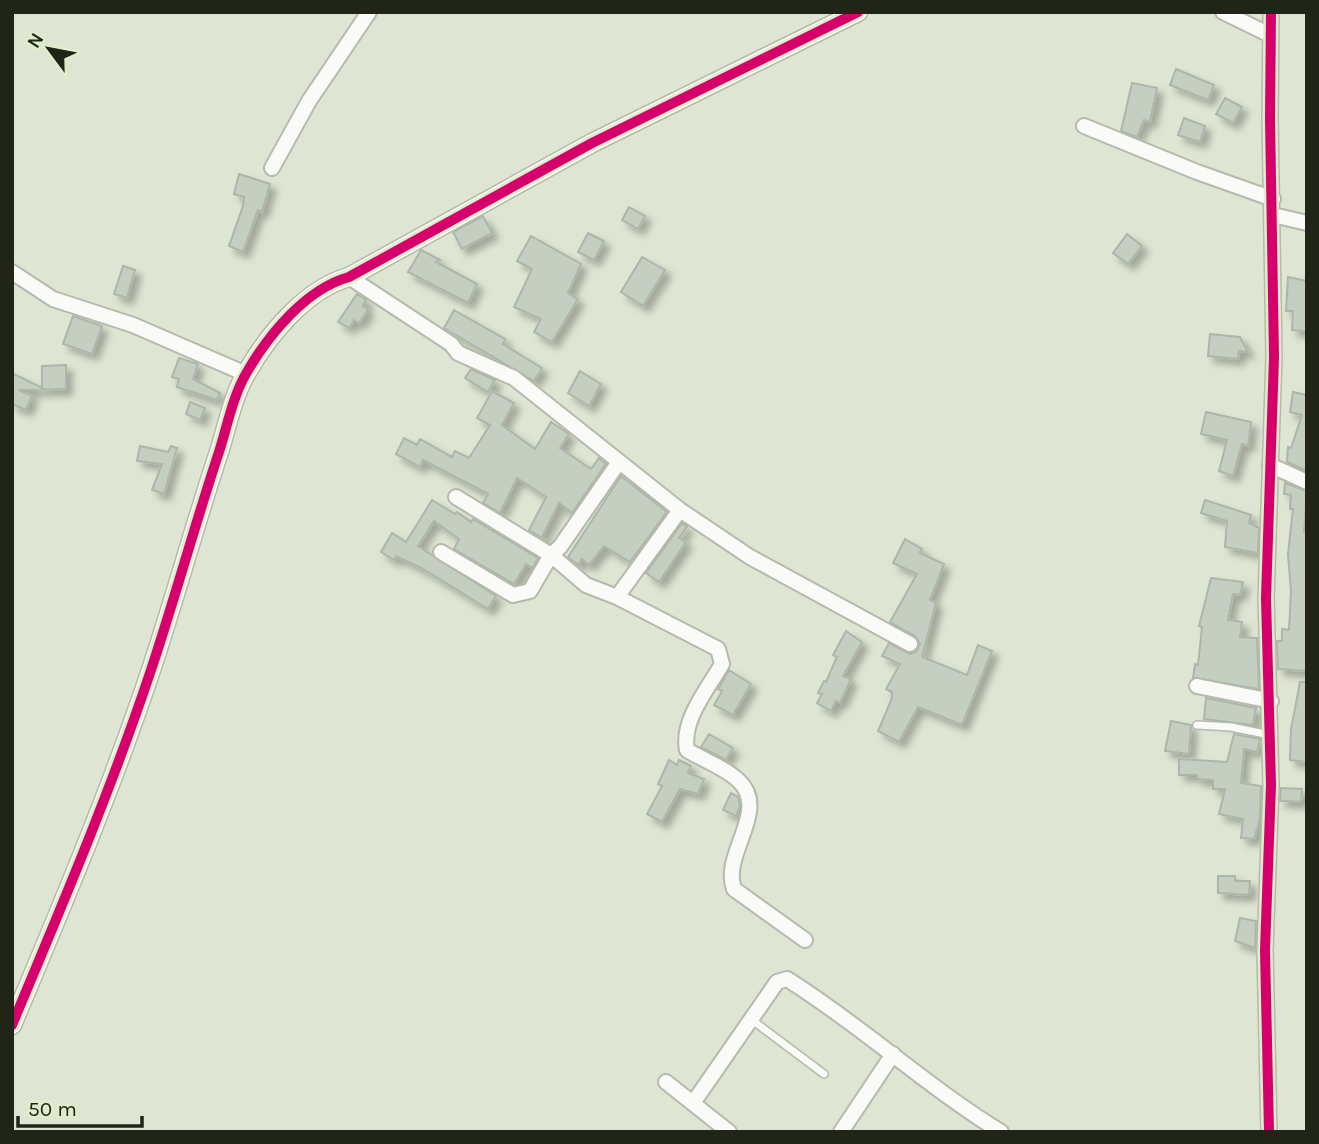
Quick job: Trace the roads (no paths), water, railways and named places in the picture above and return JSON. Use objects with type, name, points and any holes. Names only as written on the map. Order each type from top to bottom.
[{"type":"street","points":[[272,169],[309,101],[369,12]]},
{"type":"street","points":[[12,1025],[138,707],[246,374],[272,336],[297,309],[331,282],[349,277],[592,143],[858,12]]},
{"type":"street","points":[[1223,12],[1270,35]]},
{"type":"street","points":[[1269,1132],[1265,950],[1271,735],[1266,598],[1274,357],[1271,12]]},
{"type":"street","points":[[1084,126],[1197,172],[1273,199]]},
{"type":"street","points":[[1273,215],[1307,223]]},
{"type":"street","points":[[12,272],[53,299],[133,325],[246,374]]},
{"type":"street","points":[[349,277],[451,344],[458,353],[514,378],[680,510],[750,557],[910,644]]},
{"type":"street","points":[[441,552],[513,595],[530,590],[551,555],[560,547],[618,462]]},
{"type":"street","points":[[1270,465],[1307,482]]},
{"type":"street","points":[[456,497],[551,555],[586,585],[617,597],[718,649],[723,657],[690,720],[685,739],[687,750],[738,781],[749,797],[749,812],[732,865],[734,889],[805,940]]},
{"type":"street","points":[[617,597],[680,510]]},
{"type":"street","points":[[1197,686],[1270,701]]},
{"type":"street","points":[[693,1103],[777,982],[788,979],[841,1013],[920,1078],[1001,1132]]},
{"type":"street","points":[[841,1132],[893,1054]]},
{"type":"street","points":[[666,1082],[729,1132]]},
{"type":"lane","points":[[1197,725],[1231,727],[1271,735]]},
{"type":"lane","points":[[752,1020],[824,1074]]}]
